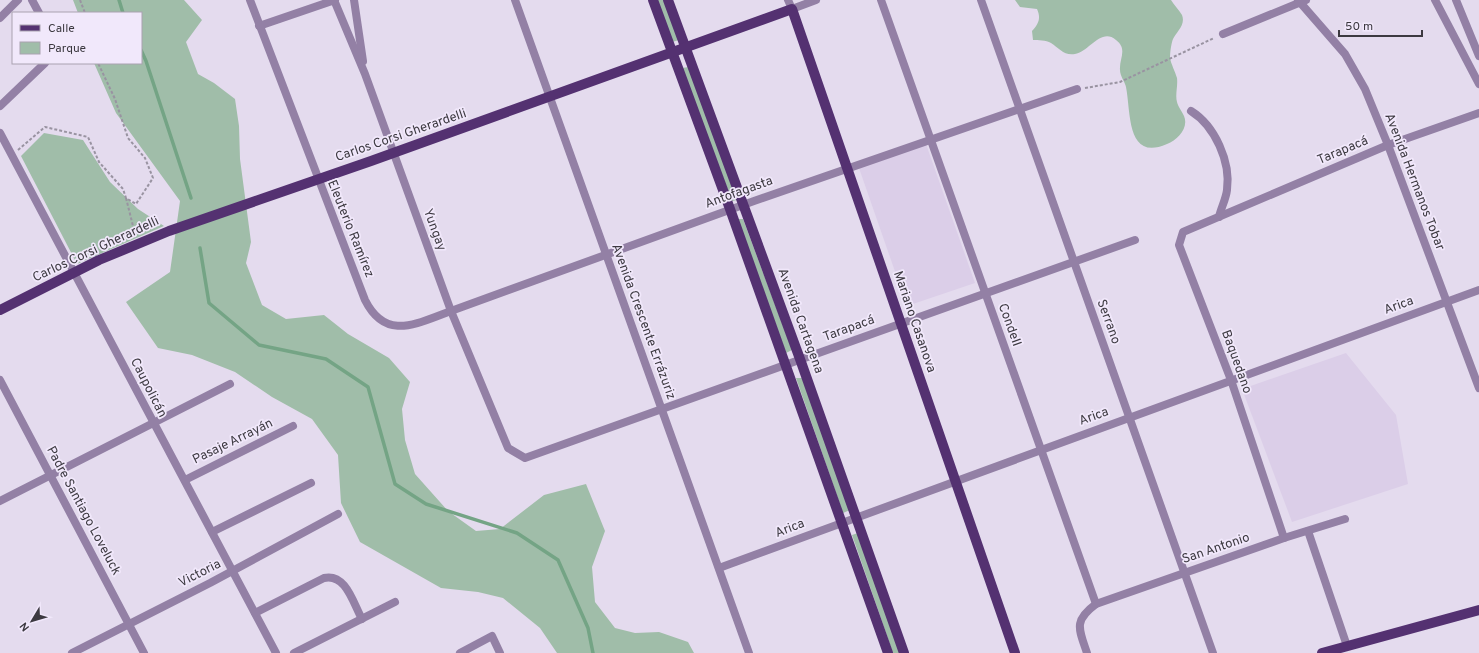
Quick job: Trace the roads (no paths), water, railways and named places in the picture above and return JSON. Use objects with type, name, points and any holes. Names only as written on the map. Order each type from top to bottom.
[{"type":"main road","points":[[653,0],[730,210],[840,523],[888,653]]},
{"type":"main road","name":"Avenida Cartagena","points":[[668,0],[800,359],[904,653]]},
{"type":"main road","name":"Carlos Corsi Gherardelli","points":[[0,310],[75,272],[169,231],[392,153],[686,47],[790,4]]},
{"type":"main road","name":"Mariano Casanova","points":[[790,4],[1014,653]]},
{"type":"main road","points":[[1322,653],[1479,610]]},
{"type":"street","points":[[0,18],[18,0]]},
{"type":"street","points":[[32,0],[38,12]]},
{"type":"street","name":"Eleuterio Ramírez","points":[[250,0],[317,179],[369,307],[378,318],[388,324],[398,327],[411,325]]},
{"type":"street","points":[[259,26],[334,0]]},
{"type":"street","name":"Yungay","points":[[334,0],[365,74],[392,153],[451,311],[508,448],[525,458]]},
{"type":"street","points":[[354,0],[365,74]]},
{"type":"street","name":"Avenida Crescente Errázuriz","points":[[515,0],[749,653]]},
{"type":"street","name":"Carlos Corsi Gherardelli","points":[[790,4],[816,0]]},
{"type":"street","name":"Condell","points":[[881,0],[1096,604]]},
{"type":"street","name":"Serrano","points":[[981,0],[1213,653]]},
{"type":"street","points":[[1436,0],[1479,84]]},
{"type":"street","points":[[1456,0],[1479,56]]},
{"type":"street","points":[[1223,34],[1302,1]]},
{"type":"street","name":"Avenida Hermanos Tobar","points":[[1302,1],[1345,54],[1355,69],[1388,145],[1479,388]]},
{"type":"street","points":[[0,106],[44,64]]},
{"type":"street","name":"Antofagasta","points":[[411,325],[847,168],[1077,89]]},
{"type":"street","points":[[1191,111],[1199,116],[1212,132],[1222,152],[1227,190],[1218,217]]},
{"type":"street","name":"Tarapacá","points":[[1218,217],[1388,145],[1479,113]]},
{"type":"street","name":"Caupolicán","points":[[0,133],[276,653]]},
{"type":"street","name":"Baquedano","points":[[1218,217],[1183,232],[1179,245],[1231,380],[1284,538]]},
{"type":"street","name":"Tarapacá","points":[[525,458],[1135,240]]},
{"type":"street","name":"Arica","points":[[719,568],[955,480],[1479,290]]},
{"type":"street","name":"Padre Santiago Loveluck","points":[[0,380],[144,653]]},
{"type":"street","points":[[0,501],[230,384]]},
{"type":"street","name":"Pasaje Arrayán","points":[[184,480],[293,426]]},
{"type":"street","points":[[212,532],[311,483]]},
{"type":"street","name":"Victoria","points":[[72,653],[232,571],[338,514]]},
{"type":"street","name":"San Antonio","points":[[1096,604],[1284,538],[1345,519]]},
{"type":"street","points":[[1308,531],[1348,646]]},
{"type":"street","points":[[255,613],[319,580],[334,577],[338,578],[344,585],[362,619]]},
{"type":"street","points":[[294,653],[395,602]]},
{"type":"street","points":[[1087,653],[1079,628],[1079,623],[1086,611],[1096,604]]},
{"type":"street","points":[[460,653],[492,636],[500,653]]},
{"type":"waterway","points":[[119,0],[123,12]]},
{"type":"waterway","points":[[142,52],[191,198]]},
{"type":"waterway","points":[[200,248],[209,303],[259,345],[326,359],[368,387],[395,484],[426,504],[517,533],[558,560],[588,628],[593,653]]}]
